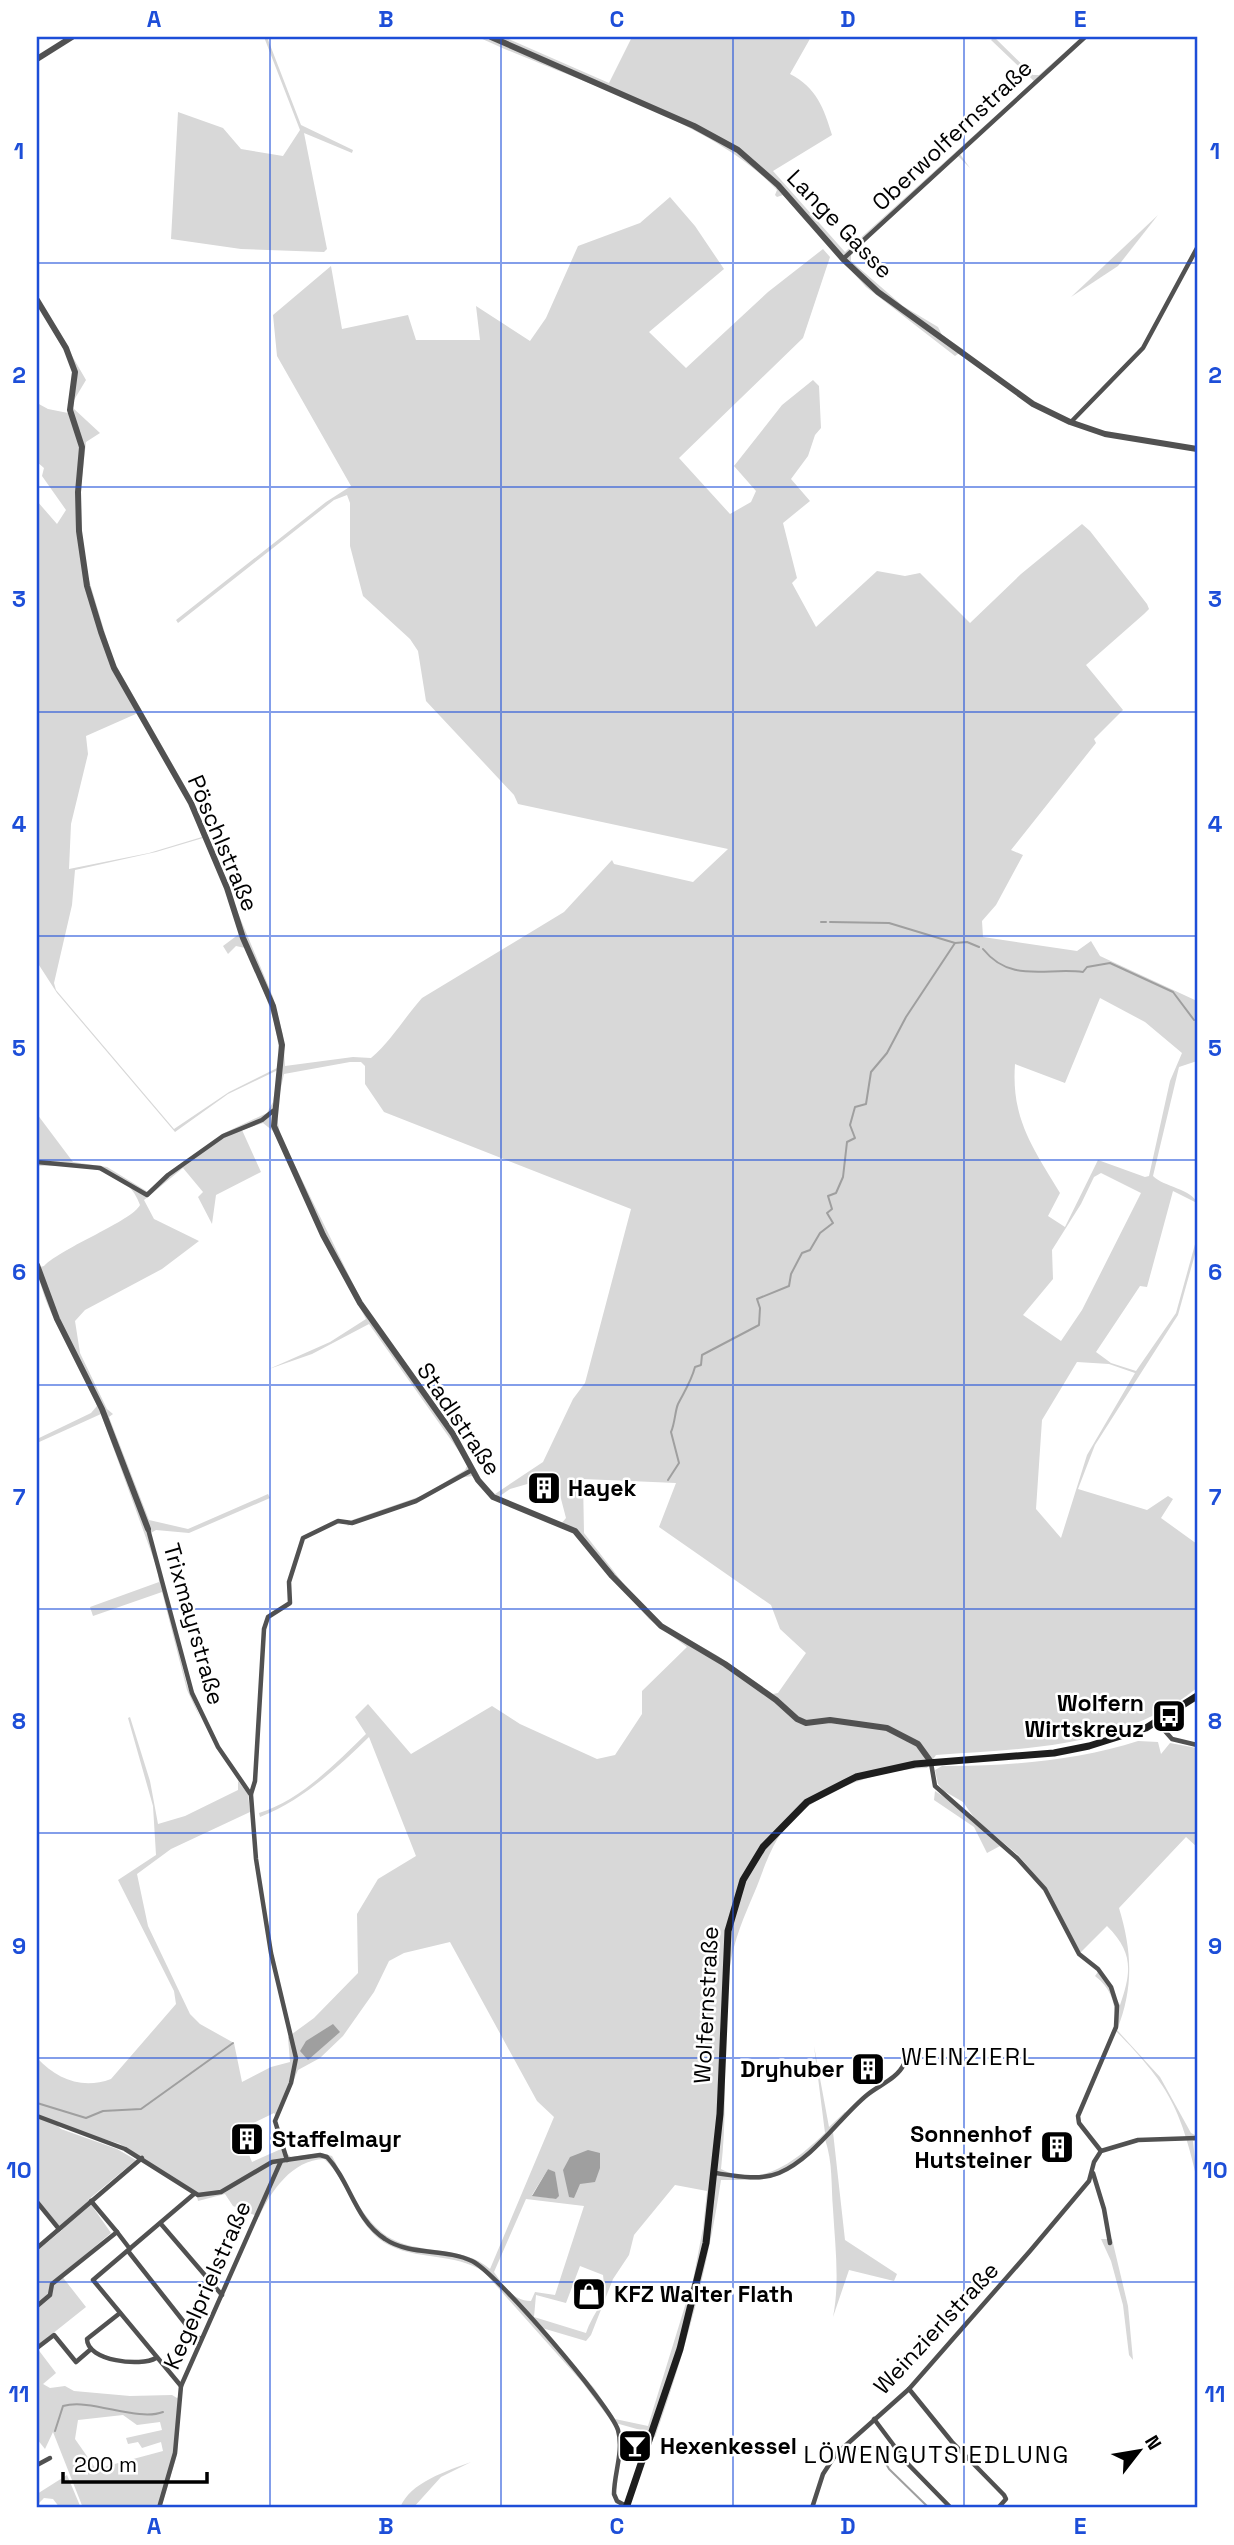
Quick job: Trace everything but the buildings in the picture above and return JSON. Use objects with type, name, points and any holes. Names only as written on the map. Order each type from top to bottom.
[{"type":"main road","name":"Wolfernstraße","points":[[626,2507],[680,2349],[706,2243],[715,2173],[724,1957],[732,1912],[743,1880],[772,1835],[807,1802],[824,1791],[873,1772],[931,1762],[1055,1753],[1113,1740],[1157,1722],[1197,1696]]},
{"type":"street","points":[[37,59],[72,37]]},
{"type":"street","name":"Lange Gasse","points":[[491,37],[694,126],[738,150],[778,185],[843,260],[885,297],[1016,394],[1070,422],[1119,438],[1197,449]]},
{"type":"street","name":"Oberwolfernstraße","points":[[843,260],[1086,37]]},
{"type":"street","points":[[1070,422],[1143,348],[1197,248]]},
{"type":"street","name":"Pöschlstraße","points":[[37,300],[66,348],[75,372],[70,410],[82,443],[78,511],[82,560],[91,597],[114,668],[191,803],[273,1006],[280,1032],[282,1057],[273,1111]]},
{"type":"street","points":[[37,1162],[100,1168],[147,1195],[169,1175],[230,1132],[262,1120],[273,1111]]},
{"type":"street","name":"Stadlstraße","points":[[273,1111],[274,1126],[318,1223],[360,1303],[392,1353],[449,1427],[472,1470],[493,1497],[575,1531],[612,1576],[661,1626],[725,1664],[776,1700],[797,1720],[887,1728],[918,1744],[931,1762]]},
{"type":"street","points":[[262,1120],[274,1126]]},
{"type":"street","name":"Trixmayrstraße","points":[[37,1265],[57,1319],[99,1401],[148,1529],[192,1693],[218,1747],[251,1795]]},
{"type":"street","points":[[284,2160],[275,2121],[294,2074],[296,2058],[271,1952],[256,1859],[251,1795],[257,1766],[264,1629],[268,1617],[290,1603],[289,1581],[303,1538],[338,1521],[352,1523],[416,1501],[472,1470]]},
{"type":"street","points":[[1157,1722],[1172,1739],[1197,1745]]},
{"type":"street","points":[[931,1762],[935,1786],[1017,1858],[1045,1889],[1079,1954],[1098,1969],[1111,1987],[1117,2006],[1116,2027],[1078,2116],[1079,2123],[1101,2151],[1138,2140],[1197,2138]]},
{"type":"street","points":[[715,2173],[762,2176],[782,2171],[818,2143],[858,2103],[899,2073],[904,2064]]},
{"type":"street","points":[[37,2116],[125,2148],[194,2194]]},
{"type":"street","name":"Weinzierlstraße","points":[[812,2508],[823,2474],[836,2454],[909,2389],[1063,2213],[1093,2173],[1094,2162],[1101,2151]]},
{"type":"street","points":[[181,2386],[93,2280],[194,2194],[221,2192],[262,2167],[284,2160],[320,2155],[327,2157],[361,2213],[383,2238],[404,2247],[467,2259],[491,2276],[561,2353],[609,2413],[620,2440],[614,2494],[617,2501],[626,2507]]},
{"type":"street","points":[[37,2248],[142,2158]]},
{"type":"street","name":"Kegelprielstraße","points":[[159,2508],[175,2453],[181,2386],[272,2176],[284,2160]]},
{"type":"street","points":[[262,2167],[268,2168],[272,2176]]},
{"type":"street","points":[[1093,2173],[1104,2209],[1110,2243]]},
{"type":"street","points":[[91,2201],[195,2336],[201,2339]]},
{"type":"street","points":[[37,2202],[59,2229]]},
{"type":"street","points":[[161,2224],[222,2295]]},
{"type":"street","points":[[37,2306],[50,2295],[52,2284],[117,2232]]},
{"type":"street","points":[[120,2313],[87,2339],[90,2349],[99,2357],[146,2362],[156,2358]]},
{"type":"street","points":[[37,2348],[54,2335],[76,2362],[90,2349]]},
{"type":"street","points":[[909,2389],[951,2442],[1006,2499],[998,2508]]},
{"type":"street","points":[[874,2419],[907,2463],[951,2508]]},
{"type":"street","points":[[37,2465],[50,2458]]},
{"type":"shaded area","points":[[264,37],[267,37],[301,125],[353,150],[352,153],[304,133],[327,249],[324,252],[241,249],[171,239],[178,112],[223,128],[241,149],[283,156],[300,130]]},
{"type":"shaded area","points":[[478,37],[504,37],[609,83],[632,37],[811,37],[790,74],[806,85],[818,99],[832,135],[773,171],[845,252],[1034,81],[991,40],[994,37],[1033,75],[1039,75],[1082,37],[1088,37],[960,154],[970,168],[958,156],[851,255],[851,261],[903,306],[938,327],[942,335],[964,350],[955,356],[866,287],[783,195],[777,197],[777,190],[749,165],[715,142],[677,121]]},
{"type":"shaded area","points":[[670,197],[695,226],[724,269],[649,332],[686,368],[768,292],[823,249],[830,257],[803,338],[679,458],[730,514],[751,502],[756,491],[734,466],[782,405],[813,380],[819,386],[821,428],[815,435],[808,456],[791,479],[810,501],[783,523],[797,578],[792,583],[816,627],[877,571],[905,576],[920,573],[970,623],[1021,574],[1082,524],[1147,604],[1149,609],[1086,665],[1123,710],[1094,739],[1096,743],[1011,850],[1023,855],[996,905],[982,921],[983,937],[1077,951],[1091,941],[1100,956],[1197,1001],[1197,1061],[1179,1067],[1153,1176],[1190,1194],[1197,1203],[1173,1191],[1147,1287],[1140,1286],[1096,1352],[1111,1363],[1136,1371],[1176,1313],[1197,1237],[1197,1247],[1178,1315],[1095,1445],[1078,1489],[1147,1510],[1168,1496],[1173,1499],[1161,1518],[1197,1544],[1197,1688],[1168,1708],[1138,1723],[1106,1734],[1039,1747],[936,1755],[927,1768],[887,1773],[844,1786],[806,1808],[790,1822],[778,1838],[740,1928],[730,1967],[721,2169],[736,2175],[765,2174],[803,2153],[825,2133],[814,2046],[829,2127],[845,2112],[847,2116],[833,2132],[845,2240],[897,2274],[894,2281],[849,2270],[833,2317],[836,2263],[831,2165],[825,2139],[777,2176],[760,2180],[721,2180],[702,2278],[676,2374],[655,2437],[647,2436],[642,2441],[644,2431],[612,2422],[582,2382],[484,2272],[461,2262],[397,2249],[374,2235],[358,2213],[340,2178],[324,2159],[302,2165],[284,2179],[276,2187],[259,2217],[233,2206],[225,2194],[198,2201],[196,2192],[120,2144],[56,2124],[61,2129],[117,2149],[136,2160],[88,2200],[111,2233],[61,2275],[86,2307],[37,2346],[37,2251],[62,2230],[37,2199],[37,2058],[53,2072],[80,2083],[111,2079],[176,2004],[174,1991],[118,1880],[156,1855],[153,1806],[128,1718],[130,1717],[150,1781],[158,1824],[185,1816],[238,1790],[238,1781],[248,1794],[250,1812],[171,1849],[137,1874],[148,1926],[190,2014],[200,2024],[234,2043],[242,2082],[271,2067],[290,2062],[288,2037],[314,2018],[358,1973],[357,1914],[378,1879],[416,1856],[369,1737],[305,1793],[260,1817],[259,1813],[289,1799],[317,1780],[366,1734],[355,1717],[368,1704],[411,1754],[492,1706],[520,1724],[597,1759],[615,1755],[642,1714],[642,1691],[687,1647],[649,1619],[573,1532],[560,1525],[566,1518],[555,1476],[510,1489],[494,1500],[472,1476],[459,1478],[424,1499],[347,1526],[352,1520],[424,1495],[465,1470],[468,1464],[369,1324],[312,1354],[269,1369],[330,1342],[366,1319],[329,1250],[273,1131],[263,1123],[242,1130],[261,1172],[216,1195],[212,1224],[198,1197],[203,1192],[183,1168],[144,1200],[154,1219],[199,1241],[162,1269],[85,1310],[75,1321],[80,1353],[107,1409],[113,1414],[109,1417],[149,1520],[188,1529],[268,1494],[270,1498],[189,1533],[156,1530],[149,1534],[187,1685],[201,1720],[187,1690],[162,1592],[93,1616],[90,1607],[159,1582],[158,1571],[101,1414],[37,1443],[37,1439],[91,1413],[97,1406],[44,1296],[37,1256],[40,1267],[44,1266],[124,1219],[140,1205],[123,1181],[111,1174],[81,1167],[37,1166],[37,1114],[73,1162],[107,1167],[148,1192],[224,1133],[267,1113],[273,1102],[278,1070],[228,1094],[175,1132],[57,993],[37,962],[37,501],[57,524],[66,510],[42,476],[44,468],[37,462],[37,403],[48,409],[68,413],[74,377],[70,361],[37,303],[37,295],[86,380],[74,400],[73,408],[100,433],[86,442],[80,495],[80,527],[86,570],[113,660],[186,788],[273,997],[283,1035],[285,1066],[353,1057],[371,1058],[422,998],[564,912],[612,860],[614,864],[693,882],[728,849],[518,804],[514,795],[426,701],[418,651],[410,639],[363,596],[350,546],[350,503],[347,495],[334,500],[178,623],[176,620],[326,502],[351,486],[277,356],[273,315],[331,266],[342,329],[408,315],[416,340],[480,340],[476,306],[530,341],[546,318],[578,246],[640,223]],"holes":[[[138,713],[191,807],[202,837],[149,853],[69,869],[71,824],[88,754],[86,736]],[[203,838],[224,883],[239,934],[223,946],[228,954],[236,946],[245,948],[274,1021],[279,1067],[229,1092],[174,1129],[56,990],[54,983],[72,905],[75,870],[156,852]],[[1100,998],[1145,1022],[1182,1053],[1170,1081],[1149,1176],[1145,1177],[1098,1160],[1065,1227],[1048,1216],[1060,1193],[1033,1147],[1020,1117],[1015,1064],[1065,1083]],[[361,1062],[365,1066],[365,1084],[384,1112],[631,1209],[585,1383],[573,1399],[543,1462],[495,1494],[484,1484],[448,1422],[362,1302],[280,1135],[276,1110],[284,1074]],[[1101,1173],[1141,1193],[1082,1310],[1061,1341],[1023,1315],[1053,1279],[1052,1250],[1081,1204],[1094,1177]],[[1077,1362],[1109,1364],[1135,1373],[1087,1455],[1061,1538],[1036,1509],[1042,1420]],[[583,1479],[676,1483],[659,1527],[771,1605],[780,1629],[806,1653],[778,1693],[773,1694],[718,1656],[660,1623],[630,1592],[584,1533]],[[450,1942],[537,2101],[554,2117],[490,2269],[468,2256],[404,2244],[382,2232],[364,2213],[332,2156],[321,2153],[291,2157],[281,2149],[252,2162],[239,2130],[274,2113],[278,2118],[298,2070],[320,2058],[343,2036],[374,1992],[389,1961],[404,1953]],[[548,2169],[555,2173],[556,2199],[532,2195]],[[675,2185],[707,2191],[693,2280],[648,2426],[615,2419],[594,2388],[542,2328],[586,2341],[591,2335],[613,2279],[629,2255],[634,2235]],[[526,2199],[584,2206],[555,2295],[535,2292],[531,2301],[525,2300],[514,2296],[494,2272]],[[580,2266],[603,2275],[602,2300],[586,2333],[534,2317],[536,2295],[566,2303]]]},
{"type":"shaded area","points":[[1158,215],[1118,266],[1071,297]]},
{"type":"shaded area","points":[[1138,1741],[1158,1742],[1161,1754],[1170,1743],[1197,1748],[1197,1847],[1186,1837],[1119,1908],[1129,1954],[1129,1984],[1117,2030],[1160,2077],[1191,2133],[1197,2136],[1197,2141],[1193,2141],[1197,2179],[1184,2132],[1169,2096],[1147,2065],[1114,2029],[1115,2013],[1110,1993],[1095,1976],[1100,1969],[1120,2005],[1127,1982],[1128,1962],[1116,1935],[1107,1926],[1080,1953],[1044,1885],[1018,1855],[975,1819],[963,1802],[944,1791],[938,1784],[935,1770],[942,1766],[1016,1764],[1067,1758]]},
{"type":"shaded area","points":[[935,1791],[961,1808],[1000,1846],[987,1853],[974,1827],[934,1800]]},
{"type":"shaded area","points":[[333,2024],[340,2032],[308,2060],[300,2051],[306,2041]]},
{"type":"shaded area","points":[[588,2150],[600,2153],[600,2168],[595,2182],[580,2184],[574,2198],[569,2197],[563,2170],[570,2157]]},
{"type":"shaded area","points":[[548,2169],[555,2172],[559,2196],[556,2199],[532,2196]]},
{"type":"shaded area","points":[[1101,2239],[1112,2239],[1128,2306],[1133,2360],[1129,2355],[1123,2305],[1111,2261]]},
{"type":"shaded area","points":[[37,2348],[56,2373],[43,2384],[50,2388],[65,2386],[74,2391],[130,2396],[172,2395],[177,2398],[181,2395],[177,2455],[161,2508],[83,2508],[53,2432],[45,2449],[37,2439]],"holes":[[[123,2415],[137,2425],[160,2422],[162,2430],[126,2438],[128,2444],[138,2442],[142,2448],[161,2442],[163,2451],[96,2469],[75,2439],[78,2420]]]},
{"type":"shaded area","points":[[471,2462],[441,2477],[413,2508],[400,2508],[412,2491],[421,2484]]},
{"type":"shaded area","points":[[67,2475],[81,2508],[60,2508],[53,2499],[44,2498],[37,2505],[37,2494]]},
{"type":"waterway","points":[[821,922],[826,922]]},
{"type":"waterway","points":[[830,922],[889,923],[955,943]]},
{"type":"waterway","points":[[668,1480],[679,1463],[671,1432],[677,1407],[695,1367],[701,1365],[702,1355],[759,1325],[760,1308],[757,1299],[789,1286],[791,1274],[802,1253],[810,1250],[820,1233],[833,1223],[827,1213],[832,1209],[828,1196],[836,1193],[843,1177],[847,1142],[855,1138],[850,1125],[855,1107],[866,1104],[871,1072],[887,1053],[906,1017],[955,943],[967,942],[979,947]]},
{"type":"waterway","points":[[983,949],[1005,967],[1030,972],[1083,972],[1087,967],[1110,963],[1173,992],[1194,1020]]},
{"type":"waterway","points":[[37,2103],[86,2118],[103,2111],[141,2109],[233,2043]]},
{"type":"waterway","points":[[55,2431],[63,2406],[74,2404],[140,2414],[163,2412]]},
{"type":"waterway","points":[[845,2451],[876,2446],[889,2469],[929,2508]]},
{"type":"place","name":"Hayek","points":[[544,1488]]},
{"type":"place","name":"Wolfern Wirtskreuz","points":[[1169,1716]]},
{"type":"place","name":"Dryhuber","points":[[868,2069]]},
{"type":"place","name":"Staffelmayr","points":[[247,2139]]},
{"type":"place","name":"Sonnenhof Hutsteiner","points":[[1057,2147]]},
{"type":"place","name":"KFZ Walter Flath","points":[[589,2294]]},
{"type":"place","name":"Hexenkessel","points":[[635,2446]]},
{"type":"district","name":"WEINZIERL","points":[[969,2056]]},
{"type":"district","name":"LÖWENGUTSIEDLUNG","points":[[937,2454]]}]
